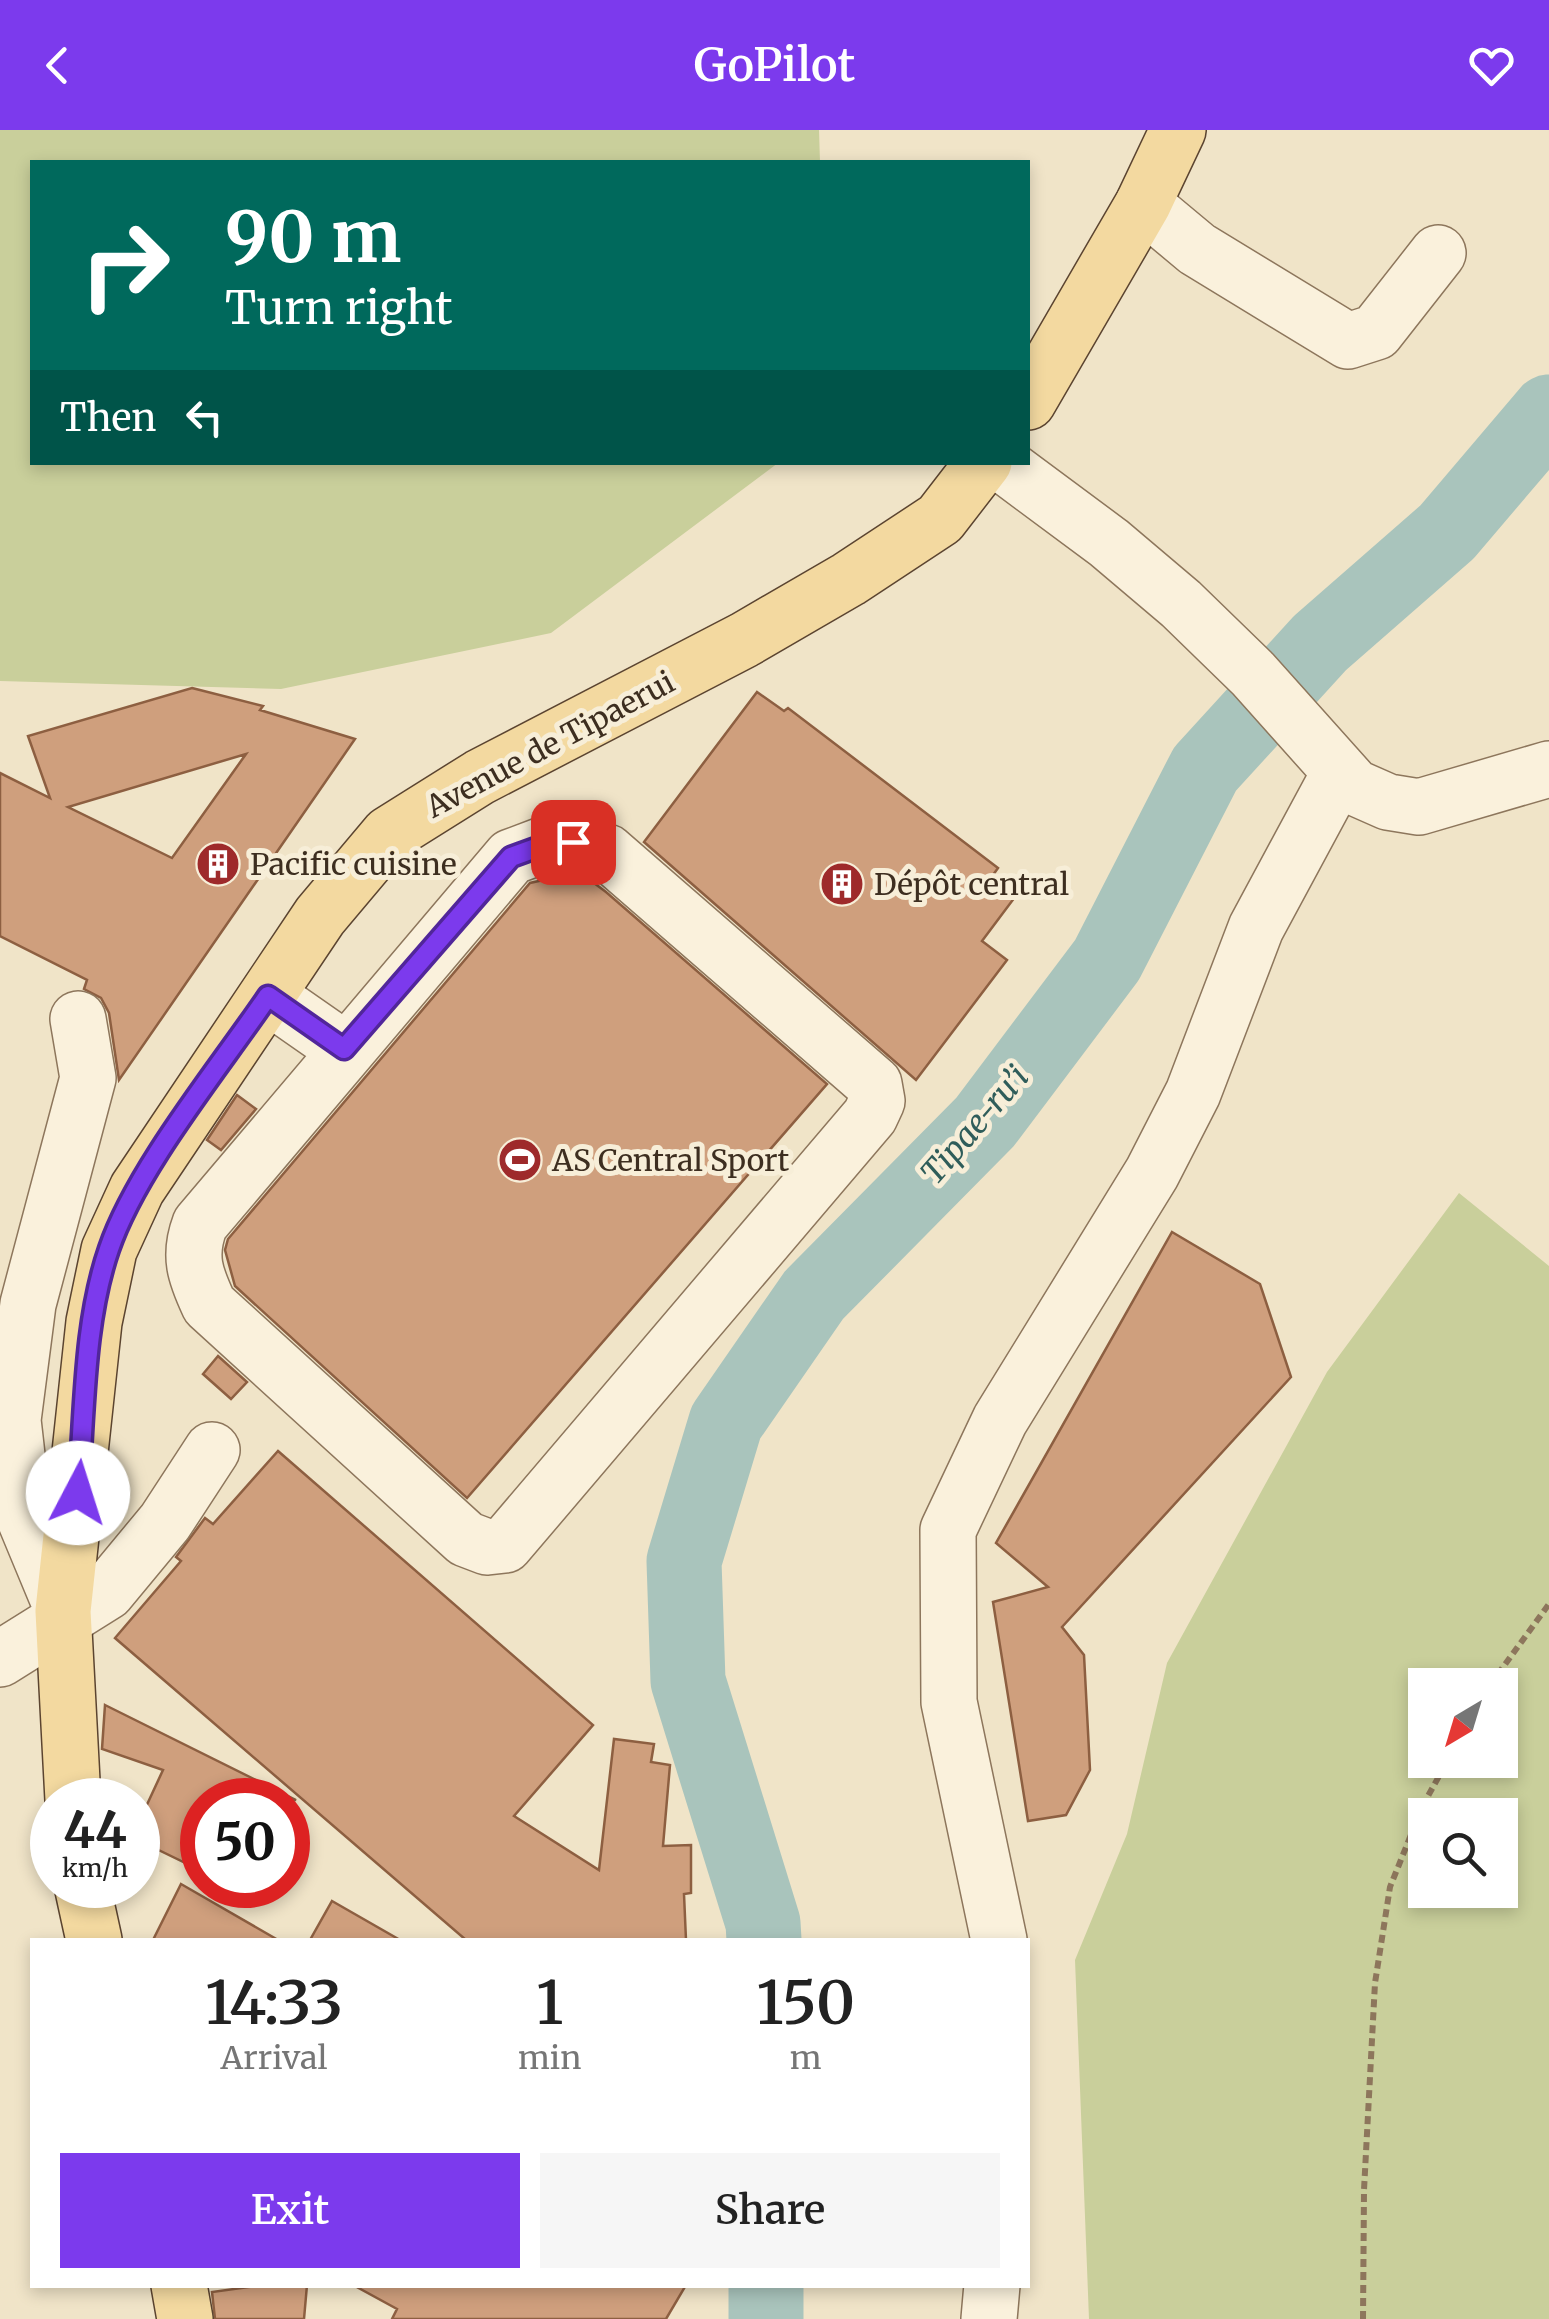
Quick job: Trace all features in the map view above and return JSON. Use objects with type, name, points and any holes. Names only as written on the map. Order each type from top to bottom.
[{"type":"main road","points":[[1030,399],[1143,204],[1178,130]]},
{"type":"main road","name":"Avenue de Tipaerui","points":[[72,1778],[63,1616],[94,1322],[108,1250],[137,1189],[320,916],[388,834],[480,777],[744,640],[850,579],[940,519],[982,465]]},
{"type":"main road","points":[[87,1908],[94,1938]]},
{"type":"main road","points":[[180,2288],[185,2319]]},
{"type":"street","points":[[1143,204],[1210,258],[1348,341],[1376,332],[1438,252]]},
{"type":"street","points":[[1004,465],[1110,543],[1253,674],[1354,787],[1388,802],[1419,807],[1549,769]]},
{"type":"street","points":[[998,1938],[949,1702],[948,1530],[1000,1420],[1152,1173],[1192,1093],[1326,757]]},
{"type":"street","points":[[573,842],[607,852],[874,1084],[877,1101],[870,1116],[505,1545],[487,1546],[466,1539],[210,1305],[192,1270],[193,1244],[200,1224],[344,1049],[511,857],[544,845],[573,842]]},
{"type":"street","points":[[268,996],[344,1049]]},
{"type":"street","points":[[63,1616],[24,1518],[13,1420],[28,1304],[88,1078],[78,1019]]},
{"type":"street","points":[[0,1658],[106,1592],[165,1522],[212,1450]]},
{"type":"street","points":[[989,2319],[992,2288]]},
{"type":"path","points":[[1502,1668],[1549,1604]]},
{"type":"path","points":[[1363,2319],[1369,2075],[1381,1944],[1390,1887],[1438,1778]]},
{"type":"green space","points":[[0,130],[819,130],[820,160],[30,160],[30,465],[775,465],[551,633],[281,689],[0,681]]},
{"type":"green space","points":[[1459,1193],[1549,1266],[1549,2319],[1089,2319],[1075,1960],[1127,1834],[1167,1663],[1327,1372]]},
{"type":"building","points":[[192,688],[263,706],[260,710],[355,739],[119,1080],[109,1013],[101,998],[84,989],[87,980],[0,936],[0,773],[50,798],[28,736]],"holes":[[[246,754],[172,858],[68,807]]]},
{"type":"building","name":"Dépôt central","points":[[757,692],[784,711],[788,708],[998,868],[993,875],[1018,893],[982,941],[1007,960],[916,1080],[644,842]]},
{"type":"building","name":"AS Central Sport","points":[[570,874],[590,880],[606,892],[827,1084],[467,1498],[235,1286],[225,1250],[228,1239],[530,883]]},
{"type":"building","points":[[237,1095],[256,1109],[221,1150],[207,1140]]},
{"type":"building","points":[[1172,1232],[1260,1284],[1291,1377],[1062,1627],[1084,1655],[1090,1770],[1066,1815],[1028,1821],[993,1602],[1048,1587],[996,1543]]},
{"type":"building","points":[[218,1356],[247,1382],[231,1399],[203,1374]]},
{"type":"building","points":[[278,1451],[593,1725],[514,1816],[599,1870],[614,1739],[654,1744],[651,1762],[670,1765],[663,1846],[691,1845],[691,1893],[684,1894],[686,1938],[464,1938],[310,1806],[310,1778],[278,1778],[115,1638],[181,1561],[176,1557],[205,1518],[213,1524]]},
{"type":"building","points":[[105,1705],[252,1778],[180,1778],[180,1860],[160,1851],[159,1778],[163,1770],[102,1749]]},
{"type":"building","points":[[180,1886],[180,1908],[223,1908],[275,1938],[154,1938]]},
{"type":"building","points":[[332,1901],[397,1938],[311,1938]]},
{"type":"building","points":[[307,2288],[304,2319],[215,2319],[212,2292]]},
{"type":"building","points":[[358,2288],[684,2288],[666,2319],[392,2319],[397,2309]]},
{"type":"waterway","name":"Tipae-ru’i","points":[[764,1938],[763,1923],[688,1681],[684,1561],[726,1422],[814,1295],[985,1122],[1107,960],[1205,769],[1320,643],[1447,532],[1549,412]]},
{"type":"waterway","name":"Tipae-ru’i","points":[[766,2288],[766,2319]]},
{"type":"place","name":"Pacific cuisine","points":[[218,864]]},
{"type":"place","name":"Dépôt central","points":[[842,884]]},
{"type":"place","name":"AS Central Sport","points":[[520,1160]]},
{"type":"route","points":[[78,1493],[94,1322],[108,1250],[137,1189],[268,996],[344,1049],[511,857],[544,845],[573,842]]}]
